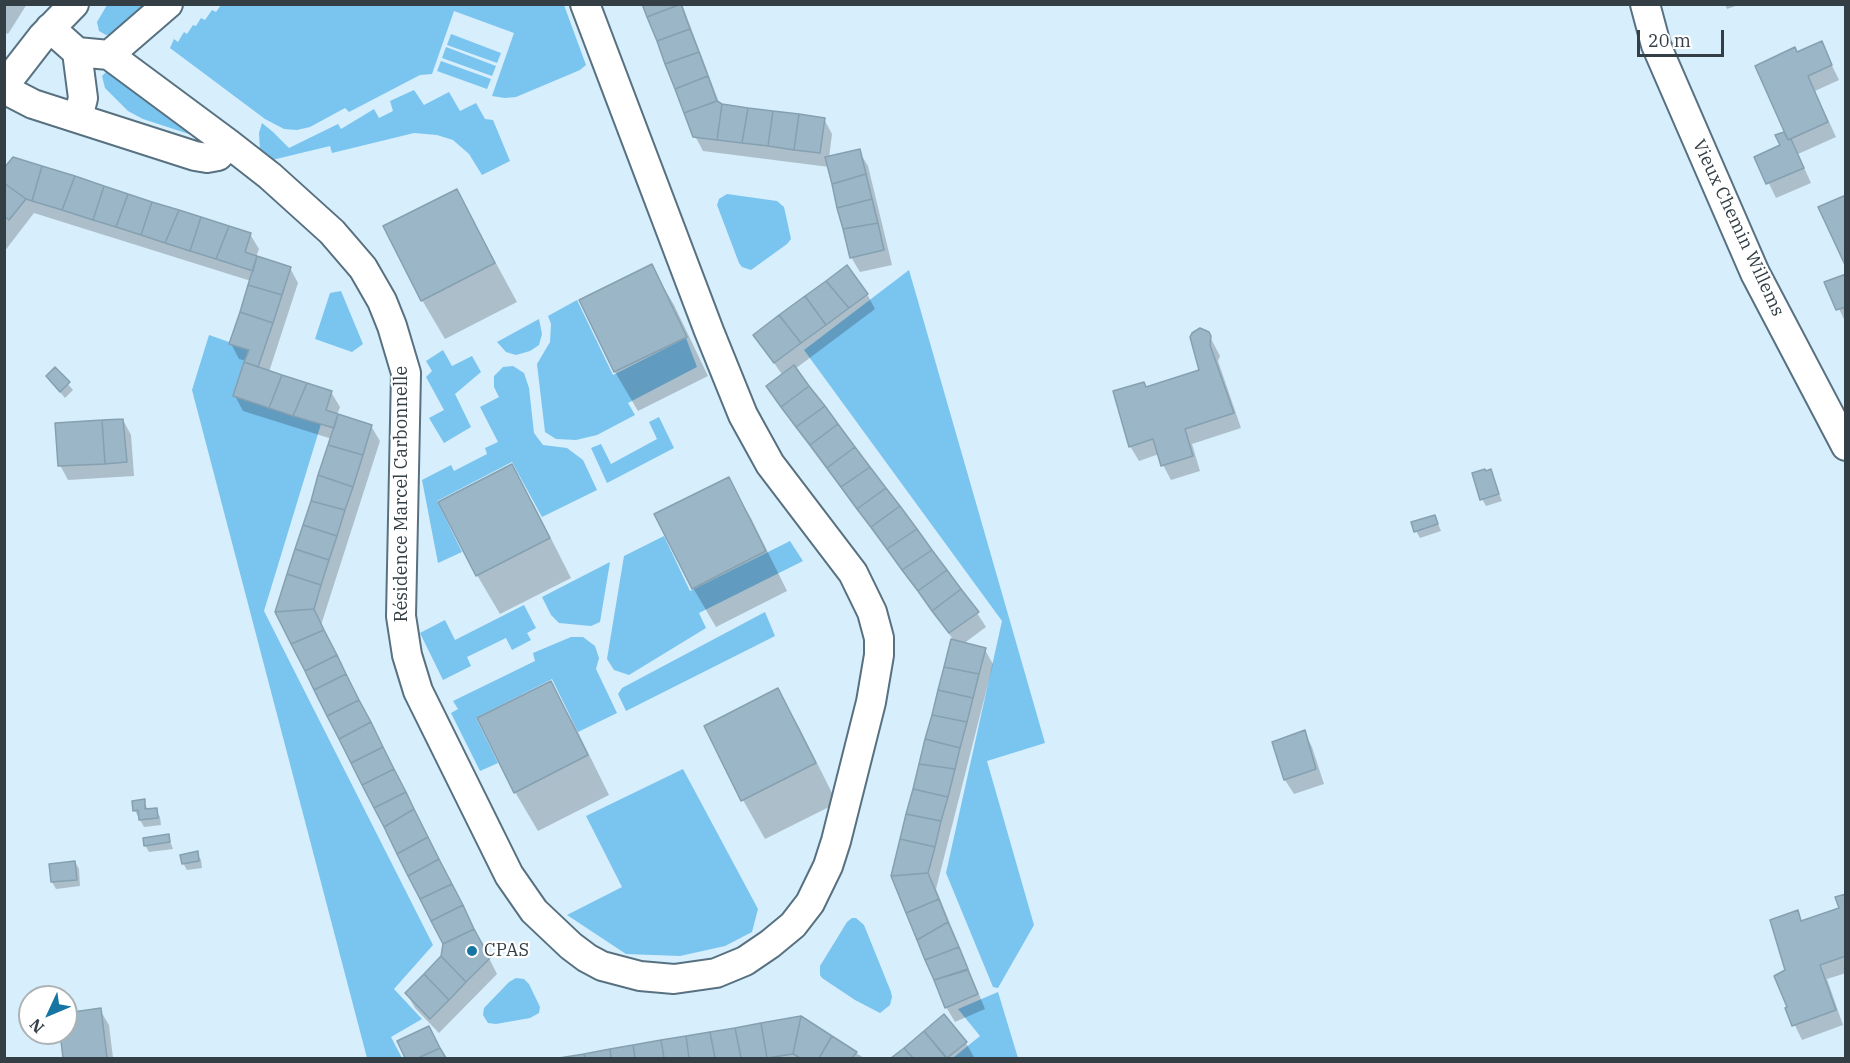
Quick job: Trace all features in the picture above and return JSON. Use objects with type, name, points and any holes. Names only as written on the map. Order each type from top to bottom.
[{"type":"street","points":[[74,4],[50,28],[4,87],[33,104],[195,156],[207,158],[218,156],[229,144]]},
{"type":"street","points":[[50,28],[77,52],[109,55],[168,4]]},
{"type":"street","name":"Résidence Marcel Carbonnelle","points":[[109,55],[270,176],[332,232],[350,251],[372,282],[392,326],[406,373],[400,598],[407,655],[418,691],[509,875],[524,899],[548,925],[587,958],[602,966],[640,976],[674,979],[710,974],[730,968],[759,952],[794,925],[810,903],[823,880],[836,841],[871,702],[879,655],[879,638],[872,612],[853,573],[770,464],[743,415],[585,4]]},
{"type":"street","name":"Vieux Chemin Willems","points":[[1645,4],[1656,45],[1755,273],[1845,446]]},
{"type":"street","points":[[77,52],[83,98],[78,118]]},
{"type":"shaded area","points":[[107,5],[147,5],[113,34],[106,35],[99,31],[97,22]]},
{"type":"shaded area","points":[[221,5],[564,5],[586,65],[580,70],[516,97],[492,96],[514,33],[454,11],[432,74],[420,75],[349,112],[345,108],[310,127],[297,130],[284,129],[265,119],[170,48],[174,39],[178,42],[184,32],[187,34],[201,18],[205,20],[212,10],[216,12]]},
{"type":"shaded area","points":[[451,34],[501,53],[497,63],[447,45]]},
{"type":"shaded area","points":[[446,47],[496,66],[492,76],[442,58]]},
{"type":"shaded area","points":[[441,61],[491,79],[487,89],[437,71]]},
{"type":"shaded area","points":[[107,71],[201,138],[143,119],[128,111],[105,88],[102,76]]},
{"type":"shaded area","points":[[414,90],[424,105],[449,92],[460,111],[476,103],[485,119],[493,120],[510,161],[482,175],[469,154],[453,140],[437,135],[414,133],[332,153],[330,146],[272,160],[260,151],[259,133],[262,123],[289,148],[338,124],[341,129],[374,109],[379,118],[393,111],[390,101]]},
{"type":"shaded area","points":[[727,194],[777,201],[784,207],[791,239],[751,270],[742,267],[739,263],[717,205],[719,199]]},
{"type":"shaded area","points":[[909,270],[1045,743],[987,761],[1034,925],[998,988],[993,987],[946,873],[1002,621],[804,350]]},
{"type":"shaded area","points":[[341,291],[363,344],[352,352],[315,339],[330,293]]},
{"type":"shaded area","points":[[577,300],[613,375],[686,338],[697,367],[628,403],[635,415],[597,435],[576,440],[556,439],[545,432],[537,364],[550,342],[551,324],[548,316]]},
{"type":"shaded area","points":[[539,319],[542,334],[539,345],[530,351],[516,355],[506,352],[497,342]]},
{"type":"shaded area","points":[[209,335],[249,349],[244,363],[321,424],[264,611],[433,945],[394,989],[422,1019],[391,1037],[402,1058],[367,1058],[192,390]]},
{"type":"shaded area","points":[[443,350],[452,366],[472,356],[481,372],[455,394],[471,427],[444,443],[429,418],[444,410],[426,377],[432,371],[426,361]]},
{"type":"shaded area","points":[[513,366],[524,373],[529,388],[534,433],[543,445],[567,448],[583,460],[597,490],[542,517],[512,462],[437,501],[462,552],[438,563],[422,480],[451,465],[454,471],[487,454],[485,448],[498,442],[480,407],[499,397],[494,387],[494,376],[503,367]]},
{"type":"shaded area","points":[[659,417],[674,448],[607,483],[591,448],[601,444],[611,464],[657,439],[649,422]]},
{"type":"shaded area","points":[[664,536],[690,591],[790,541],[803,561],[699,613],[706,628],[629,675],[614,670],[607,659],[624,556]]},
{"type":"shaded area","points":[[610,562],[600,622],[591,626],[559,623],[551,615],[542,597]]},
{"type":"shaded area","points":[[524,605],[536,628],[527,633],[531,640],[512,650],[506,638],[467,657],[471,666],[443,680],[420,633],[445,620],[455,640]]},
{"type":"shaded area","points":[[765,612],[775,636],[626,711],[618,694],[622,688]]},
{"type":"shaded area","points":[[571,637],[583,637],[595,646],[599,658],[596,669],[617,713],[578,732],[552,679],[476,718],[498,763],[480,771],[451,713],[458,709],[453,701],[535,661],[533,653]]},
{"type":"shaded area","points":[[683,769],[758,909],[752,932],[725,946],[680,956],[626,954],[567,915],[622,887],[586,816]]},
{"type":"shaded area","points":[[856,918],[864,925],[891,992],[890,1005],[880,1013],[855,1000],[820,975],[820,966],[847,922]]},
{"type":"shaded area","points":[[516,978],[524,979],[529,984],[540,1007],[539,1013],[530,1018],[496,1024],[488,1023],[483,1015],[484,1008],[509,982]]},
{"type":"shaded area","points":[[998,992],[1018,1058],[953,1058],[980,1036],[958,1009]]},
{"type":"building","points":[[642,4],[681,4],[647,17]]},
{"type":"building","points":[[681,4],[690,29],[657,41],[647,17]]},
{"type":"building","points":[[690,29],[699,52],[665,64],[657,41]]},
{"type":"building","points":[[1822,41],[1832,65],[1808,76],[1828,122],[1788,140],[1755,66],[1795,47],[1797,52]]},
{"type":"building","points":[[699,52],[708,76],[675,89],[665,64]]},
{"type":"building","points":[[708,76],[717,101],[684,113],[675,89]]},
{"type":"building","points":[[717,101],[722,104],[717,140],[693,137],[684,113]]},
{"type":"building","points":[[722,104],[748,108],[742,143],[717,140]]},
{"type":"building","points":[[748,108],[773,111],[768,146],[742,143]]},
{"type":"building","points":[[773,111],[799,114],[794,150],[768,146]]},
{"type":"building","points":[[799,114],[825,118],[820,153],[794,150]]},
{"type":"building","points":[[1784,132],[1788,140],[1791,139],[1804,168],[1766,184],[1754,157],[1780,145],[1775,135]]},
{"type":"building","points":[[860,149],[866,174],[832,184],[825,157]]},
{"type":"building","points":[[13,157],[42,166],[32,201],[4,183],[4,168]]},
{"type":"building","points":[[42,166],[75,176],[62,210],[32,201]]},
{"type":"building","points":[[866,174],[872,199],[837,208],[832,184]]},
{"type":"building","points":[[75,176],[104,186],[93,220],[62,210]]},
{"type":"building","points":[[4,183],[26,199],[9,220],[4,216]]},
{"type":"building","points":[[104,186],[128,194],[116,227],[93,220]]},
{"type":"building","points":[[457,189],[495,263],[421,301],[383,226]]},
{"type":"building","points":[[128,194],[152,202],[141,235],[116,227]]},
{"type":"building","points":[[1846,195],[1846,267],[1818,207]]},
{"type":"building","points":[[872,199],[878,223],[843,229],[837,208]]},
{"type":"building","points":[[152,202],[179,210],[165,243],[141,235]]},
{"type":"building","points":[[179,210],[201,217],[190,251],[165,243]]},
{"type":"building","points":[[201,217],[229,226],[216,259],[190,251]]},
{"type":"building","points":[[878,223],[884,250],[850,258],[843,229]]},
{"type":"building","points":[[229,226],[251,233],[245,252],[257,256],[253,271],[216,259]]},
{"type":"building","points":[[257,256],[291,267],[282,295],[248,285]]},
{"type":"building","points":[[652,264],[687,337],[614,372],[579,300]]},
{"type":"building","points":[[847,265],[868,294],[849,308],[826,281]]},
{"type":"building","points":[[1846,274],[1846,307],[1836,310],[1824,282]]},
{"type":"building","points":[[826,281],[849,308],[826,325],[805,296]]},
{"type":"building","points":[[248,285],[282,295],[273,323],[240,312]]},
{"type":"building","points":[[805,296],[826,325],[801,343],[779,315]]},
{"type":"building","points":[[240,312],[273,323],[258,367],[244,362],[249,350],[229,344]]},
{"type":"building","points":[[779,315],[801,343],[774,363],[753,335]]},
{"type":"building","points":[[1200,328],[1209,332],[1211,336],[1210,345],[1234,413],[1185,429],[1193,456],[1161,466],[1153,439],[1129,447],[1113,391],[1144,382],[1146,387],[1199,370],[1190,337]]},
{"type":"building","points":[[244,362],[282,375],[269,408],[233,396]]},
{"type":"building","points":[[794,365],[809,386],[781,407],[766,386]]},
{"type":"building","points":[[55,367],[70,382],[60,392],[46,376]]},
{"type":"building","points":[[282,375],[307,383],[293,416],[269,408]]},
{"type":"building","points":[[307,383],[332,391],[326,410],[338,414],[334,428],[293,416]]},
{"type":"building","points":[[809,386],[825,406],[796,427],[781,407]]},
{"type":"building","points":[[825,406],[838,424],[810,445],[796,427]]},
{"type":"building","points":[[338,414],[372,425],[363,455],[328,445]]},
{"type":"building","points":[[123,419],[127,462],[105,464],[102,420]]},
{"type":"building","points":[[102,420],[105,464],[58,466],[55,423]]},
{"type":"building","points":[[838,424],[855,447],[827,468],[810,445]]},
{"type":"building","points":[[328,445],[363,455],[353,487],[318,475]]},
{"type":"building","points":[[855,447],[870,467],[841,487],[827,468]]},
{"type":"building","points":[[512,464],[550,538],[476,576],[438,502]]},
{"type":"building","points":[[870,467],[886,488],[857,509],[841,487]]},
{"type":"building","points":[[1485,469],[1486,471],[1491,469],[1499,494],[1480,500],[1472,473]]},
{"type":"building","points":[[318,475],[353,487],[345,510],[311,501]]},
{"type":"building","points":[[729,477],[766,551],[692,589],[654,514]]},
{"type":"building","points":[[886,488],[900,506],[871,527],[857,509]]},
{"type":"building","points":[[311,501],[345,510],[337,536],[303,525]]},
{"type":"building","points":[[900,506],[917,529],[887,549],[871,527]]},
{"type":"building","points":[[1435,515],[1438,524],[1414,532],[1411,522]]},
{"type":"building","points":[[303,525],[337,536],[329,560],[295,549]]},
{"type":"building","points":[[917,529],[932,550],[902,570],[887,549]]},
{"type":"building","points":[[295,549],[329,560],[321,585],[287,574]]},
{"type":"building","points":[[932,550],[947,570],[918,591],[902,570]]},
{"type":"building","points":[[947,570],[961,589],[932,611],[918,591]]},
{"type":"building","points":[[287,574],[321,585],[314,609],[275,612]]},
{"type":"building","points":[[961,589],[979,612],[949,633],[932,611]]},
{"type":"building","points":[[314,609],[324,630],[291,644],[275,612]]},
{"type":"building","points":[[324,630],[337,655],[305,671],[291,644]]},
{"type":"building","points":[[951,639],[986,648],[979,674],[944,667]]},
{"type":"building","points":[[337,655],[346,674],[314,690],[305,671]]},
{"type":"building","points":[[944,667],[979,674],[973,698],[938,690]]},
{"type":"building","points":[[346,674],[359,700],[327,716],[314,690]]},
{"type":"building","points":[[551,681],[588,755],[514,793],[477,718]]},
{"type":"building","points":[[778,688],[816,763],[741,801],[704,726]]},
{"type":"building","points":[[938,690],[973,698],[967,722],[932,715]]},
{"type":"building","points":[[359,700],[371,722],[339,739],[327,716]]},
{"type":"building","points":[[932,715],[967,722],[960,748],[925,739]]},
{"type":"building","points":[[371,722],[383,747],[351,763],[339,739]]},
{"type":"building","points":[[1305,730],[1316,769],[1284,780],[1272,742]]},
{"type":"building","points":[[925,739],[960,748],[955,769],[919,764]]},
{"type":"building","points":[[383,747],[394,769],[362,785],[351,763]]},
{"type":"building","points":[[919,764],[955,769],[948,797],[913,789]]},
{"type":"building","points":[[394,769],[406,792],[374,808],[362,785]]},
{"type":"building","points":[[913,789],[948,797],[941,821],[906,814]]},
{"type":"building","points":[[406,792],[414,809],[384,827],[374,808]]},
{"type":"building","points":[[145,799],[145,809],[157,808],[158,818],[139,820],[138,810],[133,811],[132,801]]},
{"type":"building","points":[[414,809],[428,837],[397,854],[384,827]]},
{"type":"building","points":[[906,814],[941,821],[935,847],[900,839]]},
{"type":"building","points":[[169,834],[170,842],[144,846],[143,838]]},
{"type":"building","points":[[428,837],[439,859],[408,876],[397,854]]},
{"type":"building","points":[[900,839],[935,847],[928,873],[891,876]]},
{"type":"building","points":[[198,851],[199,861],[182,864],[180,855]]},
{"type":"building","points":[[439,859],[452,884],[420,899],[408,876]]},
{"type":"building","points":[[75,861],[77,880],[51,882],[49,864]]},
{"type":"building","points":[[928,873],[939,899],[906,913],[891,876]]},
{"type":"building","points":[[452,884],[463,905],[431,921],[420,899]]},
{"type":"building","points":[[1846,894],[1846,956],[1820,965],[1836,1010],[1792,1026],[1774,976],[1785,970],[1770,920],[1798,910],[1801,921],[1839,908],[1835,897]]},
{"type":"building","points":[[939,899],[948,922],[917,940],[906,913]]},
{"type":"building","points":[[463,905],[474,929],[443,944],[431,921]]},
{"type":"building","points":[[948,922],[959,947],[925,960],[917,940]]},
{"type":"building","points":[[474,929],[490,958],[466,982],[441,956],[443,944]]},
{"type":"building","points":[[959,947],[968,969],[934,980],[925,960]]},
{"type":"building","points":[[441,956],[466,982],[449,1000],[424,974]]},
{"type":"building","points":[[968,970],[978,994],[945,1008],[934,980]]},
{"type":"building","points":[[424,974],[449,1000],[430,1019],[405,993]]},
{"type":"building","points":[[101,1008],[107,1058],[63,1058],[61,1045],[78,1045],[78,1011]]},
{"type":"building","points":[[944,1014],[967,1042],[947,1058],[924,1031]]},
{"type":"building","points":[[801,1016],[793,1054],[767,1058],[761,1023]]},
{"type":"building","points":[[801,1016],[832,1036],[819,1058],[800,1058],[793,1054]]},
{"type":"building","points":[[761,1023],[767,1058],[741,1058],[735,1028]]},
{"type":"building","points":[[429,1026],[440,1048],[418,1058],[405,1058],[397,1041]]},
{"type":"building","points":[[735,1028],[741,1058],[715,1058],[710,1032]]},
{"type":"building","points":[[924,1031],[946,1058],[913,1058],[904,1048]]},
{"type":"building","points":[[710,1032],[715,1058],[689,1058],[686,1036]]},
{"type":"building","points":[[686,1036],[689,1058],[664,1058],[661,1040]]},
{"type":"building","points":[[832,1036],[857,1052],[852,1058],[819,1058]]},
{"type":"building","points":[[661,1040],[664,1058],[635,1058],[633,1045]]},
{"type":"building","points":[[633,1045],[635,1058],[611,1058],[610,1049]]},
{"type":"building","points":[[440,1048],[446,1058],[418,1058]]},
{"type":"building","points":[[904,1048],[913,1058],[891,1058]]},
{"type":"building","points":[[610,1049],[611,1058],[585,1058],[584,1054]]},
{"type":"building","points":[[584,1054],[585,1058],[559,1058]]},
{"type":"place","name":"CPAS","points":[[472,951]]}]
